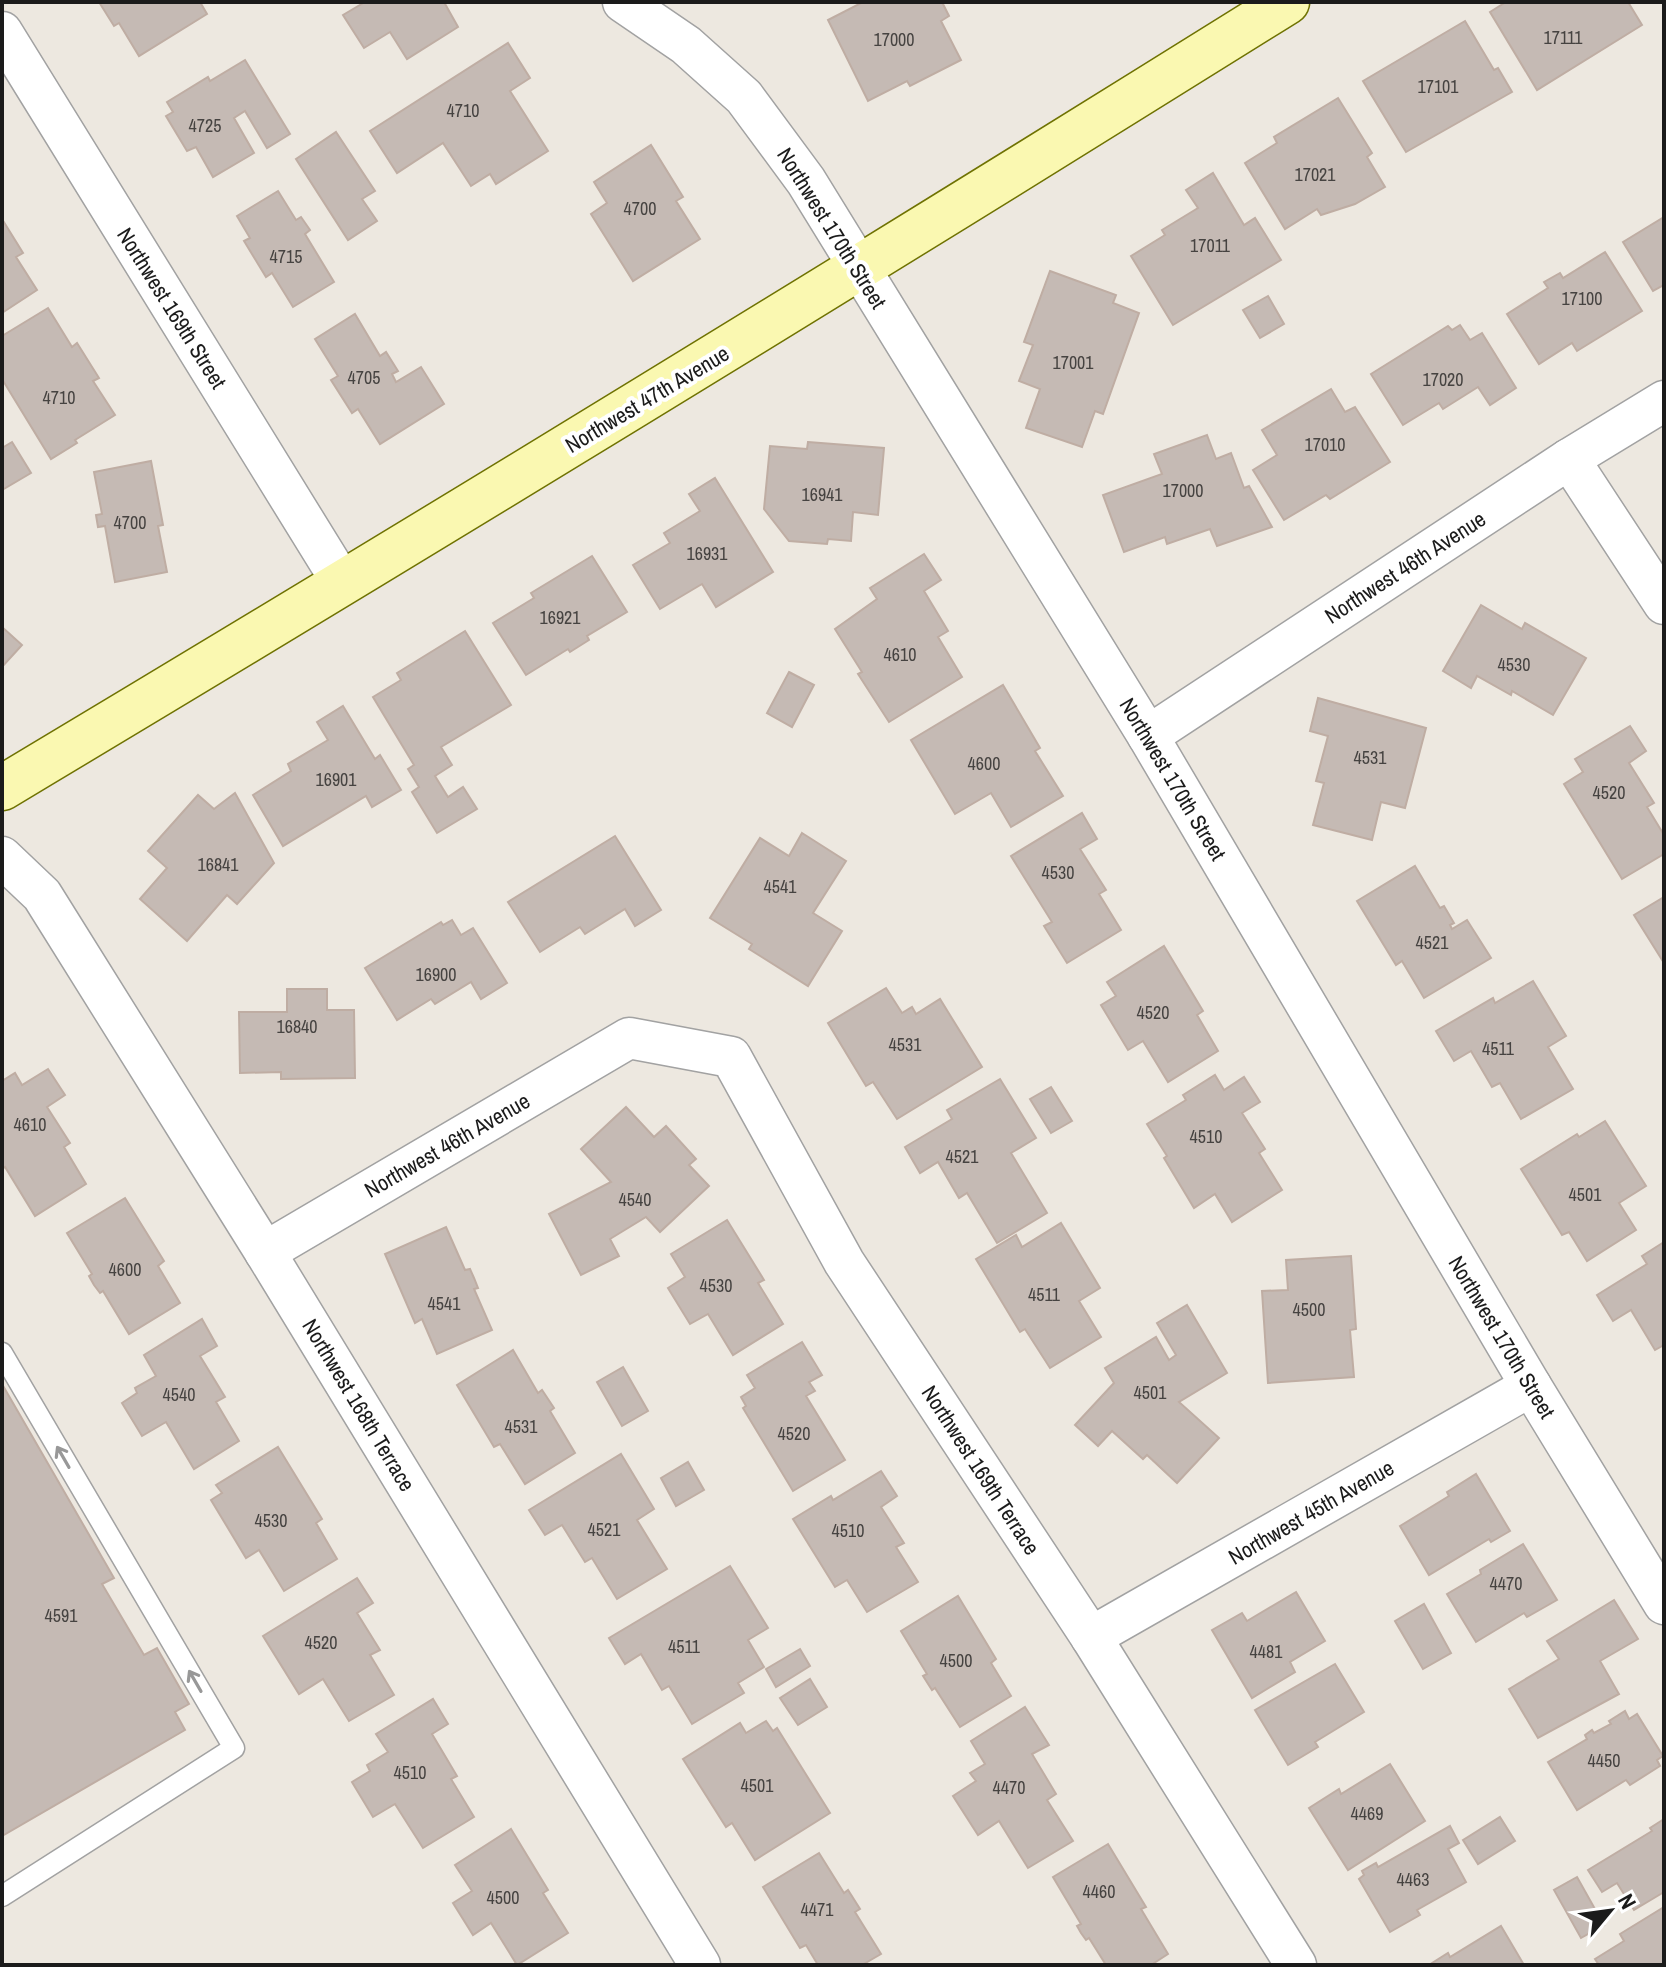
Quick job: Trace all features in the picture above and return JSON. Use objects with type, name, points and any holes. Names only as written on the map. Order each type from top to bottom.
[{"type":"main road","name":"Northwest 47th Avenue","points":[[2,788],[858,270],[1287,2]]},
{"type":"street","name":"Northwest 170th Street","points":[[623,2],[686,45],[744,97],[806,181],[858,270],[1148,736],[1531,1386],[1664,1604]]},
{"type":"street","name":"Northwest 169th Street","points":[[2,32],[343,584]]},
{"type":"street","name":"Northwest 46th Avenue","points":[[1148,736],[1569,459],[1664,401]]},
{"type":"street","points":[[1569,459],[1664,604]]},
{"type":"street","name":"Northwest 168th Terrace","points":[[2,857],[42,895],[265,1252],[700,1965]]},
{"type":"street","name":"Northwest 46th Avenue","points":[[265,1252],[629,1038]]},
{"type":"street","name":"Northwest 169th Terrace","points":[[629,1038],[731,1057],[844,1262],[1091,1637],[1296,1965]]},
{"type":"street","name":"Northwest 45th Avenue","points":[[1091,1637],[1531,1386]]},
{"type":"lane","points":[[2,1353],[234,1748],[2,1896]]},
{"type":"building","points":[[99,2],[200,2],[207,14],[139,56],[119,23],[114,26]]},
{"type":"building","points":[[365,2],[444,2],[458,27],[407,59],[390,32],[364,48],[343,15]]},
{"type":"building","points":[[863,2],[942,2],[949,16],[941,21],[961,60],[910,86],[907,81],[868,101],[828,20]]},
{"type":"building","points":[[1506,2],[1628,2],[1642,25],[1537,90],[1490,12]]},
{"type":"building","points":[[1465,21],[1494,70],[1498,68],[1512,92],[1406,152],[1363,81]]},
{"type":"building","points":[[508,43],[530,78],[510,91],[548,151],[496,184],[490,174],[471,186],[443,143],[397,173],[370,131]]},
{"type":"building","points":[[245,60],[290,134],[267,148],[245,111],[234,118],[254,153],[213,177],[196,147],[187,151],[166,116],[173,112],[167,102],[208,77],[210,81]]},
{"type":"building","points":[[1338,98],[1372,153],[1367,157],[1385,187],[1355,204],[1321,215],[1317,209],[1285,229],[1245,163],[1277,143],[1274,137]]},
{"type":"building","points":[[336,132],[375,191],[362,199],[377,221],[348,240],[296,159]]},
{"type":"building","points":[[651,145],[683,197],[676,201],[700,239],[633,281],[591,214],[607,203],[594,182]]},
{"type":"building","points":[[1213,173],[1244,225],[1255,218],[1281,260],[1173,325],[1131,256],[1165,235],[1162,230],[1198,208],[1186,190]]},
{"type":"building","points":[[278,191],[296,220],[301,217],[310,230],[305,234],[334,282],[293,307],[272,273],[266,277],[244,241],[250,238],[237,216]]},
{"type":"building","points":[[1664,217],[1664,285],[1653,291],[1623,242]]},
{"type":"building","points":[[2,219],[23,253],[16,257],[37,290],[2,313]]},
{"type":"building","points":[[1605,252],[1642,311],[1577,351],[1572,343],[1539,364],[1507,314],[1548,288],[1544,282],[1560,273],[1563,278]]},
{"type":"building","points":[[1050,271],[1116,295],[1113,303],[1139,313],[1103,414],[1095,411],[1082,447],[1026,428],[1040,389],[1019,381],[1033,345],[1024,342]]},
{"type":"building","points":[[1268,296],[1284,324],[1260,338],[1243,310]]},
{"type":"building","points":[[48,308],[72,347],[77,343],[99,378],[93,381],[115,415],[51,459],[2,379],[2,336]]},
{"type":"building","points":[[355,314],[380,356],[386,352],[398,371],[392,374],[396,382],[421,367],[444,404],[380,444],[358,409],[352,413],[331,380],[338,376],[315,339]]},
{"type":"building","points":[[1460,325],[1470,340],[1482,333],[1516,388],[1490,405],[1478,387],[1443,409],[1439,403],[1403,425],[1371,374],[1448,326],[1452,330]]},
{"type":"building","points":[[1331,389],[1345,412],[1355,407],[1390,462],[1330,499],[1326,495],[1284,520],[1253,470],[1277,455],[1262,430]]},
{"type":"building","points":[[1207,435],[1216,459],[1231,453],[1244,488],[1249,486],[1272,527],[1217,546],[1210,529],[1167,544],[1165,537],[1124,552],[1103,495],[1162,474],[1154,454]]},
{"type":"building","points":[[12,442],[31,473],[2,490],[2,448]]},
{"type":"building","points":[[808,442],[884,448],[878,515],[853,512],[851,541],[828,539],[827,544],[789,541],[764,509],[770,446],[807,449]]},
{"type":"building","points":[[151,461],[163,525],[158,526],[167,572],[115,582],[105,526],[98,527],[96,515],[102,514],[94,472]]},
{"type":"building","points":[[715,478],[773,572],[716,607],[702,584],[660,609],[633,565],[670,543],[664,533],[700,511],[689,494]]},
{"type":"building","points":[[924,554],[941,580],[924,591],[948,631],[938,637],[962,677],[889,722],[858,674],[862,672],[835,629],[877,599],[870,588]]},
{"type":"building","points":[[592,556],[627,612],[587,636],[589,640],[570,652],[568,649],[526,675],[493,623],[534,598],[531,593]]},
{"type":"building","points":[[1481,605],[1522,629],[1525,623],[1586,658],[1553,715],[1512,691],[1511,695],[1477,676],[1471,688],[1443,671]]},
{"type":"building","points":[[2,627],[22,645],[2,667]]},
{"type":"building","points":[[465,631],[511,705],[441,747],[452,765],[435,776],[448,797],[463,787],[477,809],[437,833],[412,792],[419,787],[408,769],[414,765],[373,697],[401,680],[397,673]]},
{"type":"building","points":[[789,672],[814,685],[792,727],[767,713]]},
{"type":"building","points":[[1003,685],[1040,748],[1035,751],[1063,796],[1011,827],[991,793],[955,814],[911,740]]},
{"type":"building","points":[[1318,698],[1426,728],[1405,808],[1381,802],[1372,840],[1313,825],[1324,783],[1316,781],[1328,736],[1310,731]]},
{"type":"building","points":[[343,706],[375,759],[380,755],[401,790],[372,807],[366,796],[283,846],[253,795],[291,771],[288,764],[328,740],[317,722]]},
{"type":"building","points":[[1630,726],[1646,751],[1629,763],[1654,803],[1647,807],[1664,835],[1664,854],[1622,879],[1564,784],[1583,772],[1575,759]]},
{"type":"building","points":[[235,793],[274,863],[237,904],[227,895],[187,941],[140,899],[167,868],[148,851],[198,795],[214,809]]},
{"type":"building","points":[[1082,813],[1097,839],[1080,849],[1106,890],[1099,894],[1121,930],[1067,963],[1044,926],[1052,922],[1011,856]]},
{"type":"building","points":[[802,833],[846,861],[813,913],[842,931],[808,986],[749,949],[752,944],[710,918],[760,838],[789,856]]},
{"type":"building","points":[[615,836],[661,910],[635,926],[625,909],[585,934],[580,927],[540,952],[508,902]]},
{"type":"building","points":[[1415,866],[1440,908],[1444,906],[1454,923],[1450,925],[1452,929],[1467,920],[1491,958],[1424,998],[1402,961],[1396,965],[1357,901]]},
{"type":"building","points":[[1664,897],[1664,963],[1634,915]]},
{"type":"building","points":[[452,920],[461,935],[473,928],[507,983],[481,999],[471,982],[435,1004],[431,999],[397,1020],[365,968],[441,922],[443,925]]},
{"type":"building","points":[[1164,946],[1203,1011],[1197,1015],[1218,1051],[1168,1082],[1143,1041],[1128,1050],[1101,1005],[1116,996],[1107,982]]},
{"type":"building","points":[[1533,981],[1566,1036],[1548,1047],[1573,1089],[1521,1119],[1500,1083],[1492,1087],[1471,1051],[1454,1061],[1436,1031],[1493,998],[1495,1003]]},
{"type":"building","points":[[886,988],[902,1013],[912,1007],[916,1014],[940,999],[982,1067],[897,1119],[873,1082],[866,1086],[828,1023]]},
{"type":"building","points":[[287,989],[327,989],[327,1010],[354,1010],[355,1078],[281,1079],[281,1072],[240,1073],[239,1012],[287,1012]]},
{"type":"building","points":[[48,1069],[65,1095],[47,1107],[70,1143],[64,1147],[86,1184],[35,1216],[5,1167],[2,1169],[2,1081],[15,1073],[22,1085]]},
{"type":"building","points":[[1215,1075],[1224,1090],[1244,1077],[1260,1102],[1242,1113],[1265,1149],[1259,1153],[1282,1190],[1232,1222],[1215,1194],[1194,1208],[1147,1124],[1186,1100],[1183,1095]]},
{"type":"building","points":[[1000,1079],[1036,1138],[1011,1153],[1047,1213],[997,1243],[967,1193],[959,1198],[938,1162],[920,1173],[905,1147],[952,1119],[947,1110]]},
{"type":"building","points":[[1051,1087],[1072,1121],[1051,1133],[1030,1099]]},
{"type":"building","points":[[626,1107],[654,1137],[666,1126],[696,1159],[689,1165],[709,1186],[660,1232],[646,1217],[610,1239],[619,1256],[581,1275],[549,1214],[611,1182],[581,1149]]},
{"type":"building","points":[[1605,1121],[1646,1186],[1619,1203],[1636,1230],[1587,1261],[1569,1232],[1562,1235],[1521,1169],[1577,1134],[1579,1137]]},
{"type":"building","points":[[125,1198],[164,1261],[158,1266],[180,1303],[129,1334],[103,1291],[100,1293],[94,1285],[89,1276],[92,1274],[67,1233]]},
{"type":"building","points":[[727,1220],[764,1280],[758,1283],[783,1324],[733,1355],[708,1314],[690,1324],[668,1288],[685,1277],[671,1254]]},
{"type":"building","points":[[1061,1223],[1100,1288],[1079,1301],[1101,1337],[1050,1368],[1025,1329],[1020,1332],[976,1259],[1016,1235],[1022,1247]]},
{"type":"building","points":[[446,1227],[465,1270],[470,1269],[478,1288],[474,1289],[492,1330],[437,1354],[422,1319],[415,1323],[385,1254]]},
{"type":"building","points":[[1664,1242],[1664,1345],[1655,1350],[1631,1310],[1613,1321],[1597,1295],[1647,1264],[1642,1256]]},
{"type":"building","points":[[1351,1256],[1356,1329],[1350,1330],[1354,1377],[1268,1383],[1262,1291],[1288,1290],[1286,1260]]},
{"type":"building","points":[[1187,1305],[1227,1373],[1179,1402],[1219,1438],[1177,1483],[1147,1455],[1143,1459],[1112,1431],[1098,1446],[1075,1425],[1114,1383],[1105,1368],[1156,1337],[1169,1360],[1176,1355],[1157,1323]]},
{"type":"building","points":[[202,1319],[217,1346],[200,1356],[225,1397],[216,1402],[239,1441],[194,1469],[166,1422],[142,1436],[122,1403],[137,1393],[135,1388],[156,1376],[144,1355]]},
{"type":"building","points":[[802,1342],[822,1375],[809,1382],[815,1391],[806,1396],[845,1460],[793,1491],[743,1408],[746,1406],[741,1397],[755,1388],[747,1375]]},
{"type":"building","points":[[513,1350],[538,1393],[542,1390],[554,1408],[550,1411],[575,1453],[525,1484],[500,1444],[494,1447],[457,1385]]},
{"type":"building","points":[[623,1367],[648,1411],[622,1426],[597,1382]]},
{"type":"building","points":[[2,1384],[114,1578],[102,1584],[144,1655],[157,1648],[189,1704],[175,1712],[185,1730],[2,1836]]},
{"type":"building","points":[[278,1447],[322,1519],[316,1523],[337,1559],[284,1591],[259,1550],[246,1558],[211,1500],[222,1493],[216,1485]]},
{"type":"building","points":[[621,1454],[654,1509],[637,1520],[667,1569],[617,1599],[592,1558],[585,1562],[562,1525],[545,1535],[529,1510]]},
{"type":"building","points":[[688,1462],[704,1490],[676,1506],[661,1478]]},
{"type":"building","points":[[881,1471],[897,1496],[881,1507],[904,1543],[896,1547],[918,1582],[867,1612],[847,1580],[835,1587],[793,1519],[831,1496],[833,1500]]},
{"type":"building","points":[[1476,1474],[1510,1531],[1491,1542],[1489,1539],[1429,1575],[1400,1526],[1449,1496],[1447,1492]]},
{"type":"building","points":[[1523,1544],[1557,1600],[1527,1617],[1524,1613],[1476,1642],[1447,1594]]},
{"type":"building","points":[[730,1566],[768,1628],[748,1640],[764,1667],[738,1683],[744,1693],[692,1724],[669,1686],[662,1690],[641,1654],[625,1664],[609,1638]]},
{"type":"building","points":[[357,1578],[373,1603],[357,1613],[380,1650],[370,1655],[394,1695],[349,1721],[323,1679],[299,1694],[263,1636]]},
{"type":"building","points":[[1296,1592],[1325,1641],[1290,1662],[1295,1672],[1252,1698],[1212,1630],[1242,1613],[1247,1621]]},
{"type":"building","points":[[958,1596],[996,1659],[991,1663],[1011,1696],[960,1727],[935,1688],[932,1690],[923,1676],[927,1674],[901,1631]]},
{"type":"building","points":[[1614,1600],[1638,1639],[1600,1661],[1619,1694],[1538,1738],[1509,1689],[1559,1659],[1547,1641]]},
{"type":"building","points":[[1424,1604],[1451,1653],[1423,1669],[1395,1621]]},
{"type":"building","points":[[800,1649],[810,1666],[776,1687],[766,1669]]},
{"type":"building","points":[[1335,1664],[1364,1712],[1315,1742],[1318,1747],[1288,1765],[1255,1710]]},
{"type":"building","points":[[810,1679],[827,1707],[798,1725],[780,1698]]},
{"type":"building","points":[[433,1699],[448,1724],[432,1734],[457,1776],[451,1779],[474,1817],[423,1848],[395,1804],[373,1817],[352,1782],[370,1771],[367,1765],[388,1752],[376,1734]]},
{"type":"building","points":[[1025,1707],[1049,1745],[1032,1754],[1056,1794],[1047,1800],[1073,1841],[1028,1868],[999,1821],[978,1835],[953,1796],[976,1781],[970,1773],[985,1764],[971,1741]]},
{"type":"building","points":[[1625,1711],[1629,1719],[1637,1714],[1663,1756],[1657,1760],[1660,1766],[1630,1785],[1626,1780],[1577,1810],[1548,1762],[1587,1739],[1585,1735],[1592,1730],[1594,1733],[1611,1724],[1609,1721]]},
{"type":"building","points":[[766,1721],[773,1731],[777,1728],[830,1813],[755,1860],[732,1823],[726,1827],[683,1759],[740,1723],[746,1733]]},
{"type":"building","points":[[1390,1764],[1425,1821],[1348,1870],[1309,1808],[1339,1789],[1341,1794]]},
{"type":"building","points":[[1500,1817],[1515,1841],[1478,1864],[1463,1840]]},
{"type":"building","points":[[1664,1819],[1664,1892],[1634,1910],[1617,1883],[1602,1892],[1588,1870],[1652,1831],[1650,1828]]},
{"type":"building","points":[[1450,1826],[1459,1843],[1448,1849],[1466,1882],[1417,1910],[1420,1915],[1390,1932],[1359,1879],[1364,1875],[1362,1871],[1376,1863],[1378,1867]]},
{"type":"building","points":[[511,1829],[548,1890],[543,1893],[568,1933],[517,1965],[491,1923],[473,1935],[453,1903],[472,1891],[455,1865]]},
{"type":"building","points":[[1108,1844],[1146,1907],[1141,1909],[1168,1954],[1151,1965],[1106,1965],[1089,1938],[1086,1940],[1081,1933],[1077,1926],[1081,1924],[1053,1877]]},
{"type":"building","points":[[819,1853],[844,1893],[848,1890],[860,1909],[855,1912],[881,1954],[862,1965],[818,1965],[806,1945],[800,1948],[763,1887]]},
{"type":"building","points":[[1577,1877],[1604,1925],[1581,1938],[1554,1890]]},
{"type":"building","points":[[1664,1907],[1664,1965],[1599,1965],[1595,1959],[1624,1941],[1620,1934]]},
{"type":"building","points":[[1501,1926],[1524,1965],[1429,1965],[1448,1953],[1450,1957]]}]
